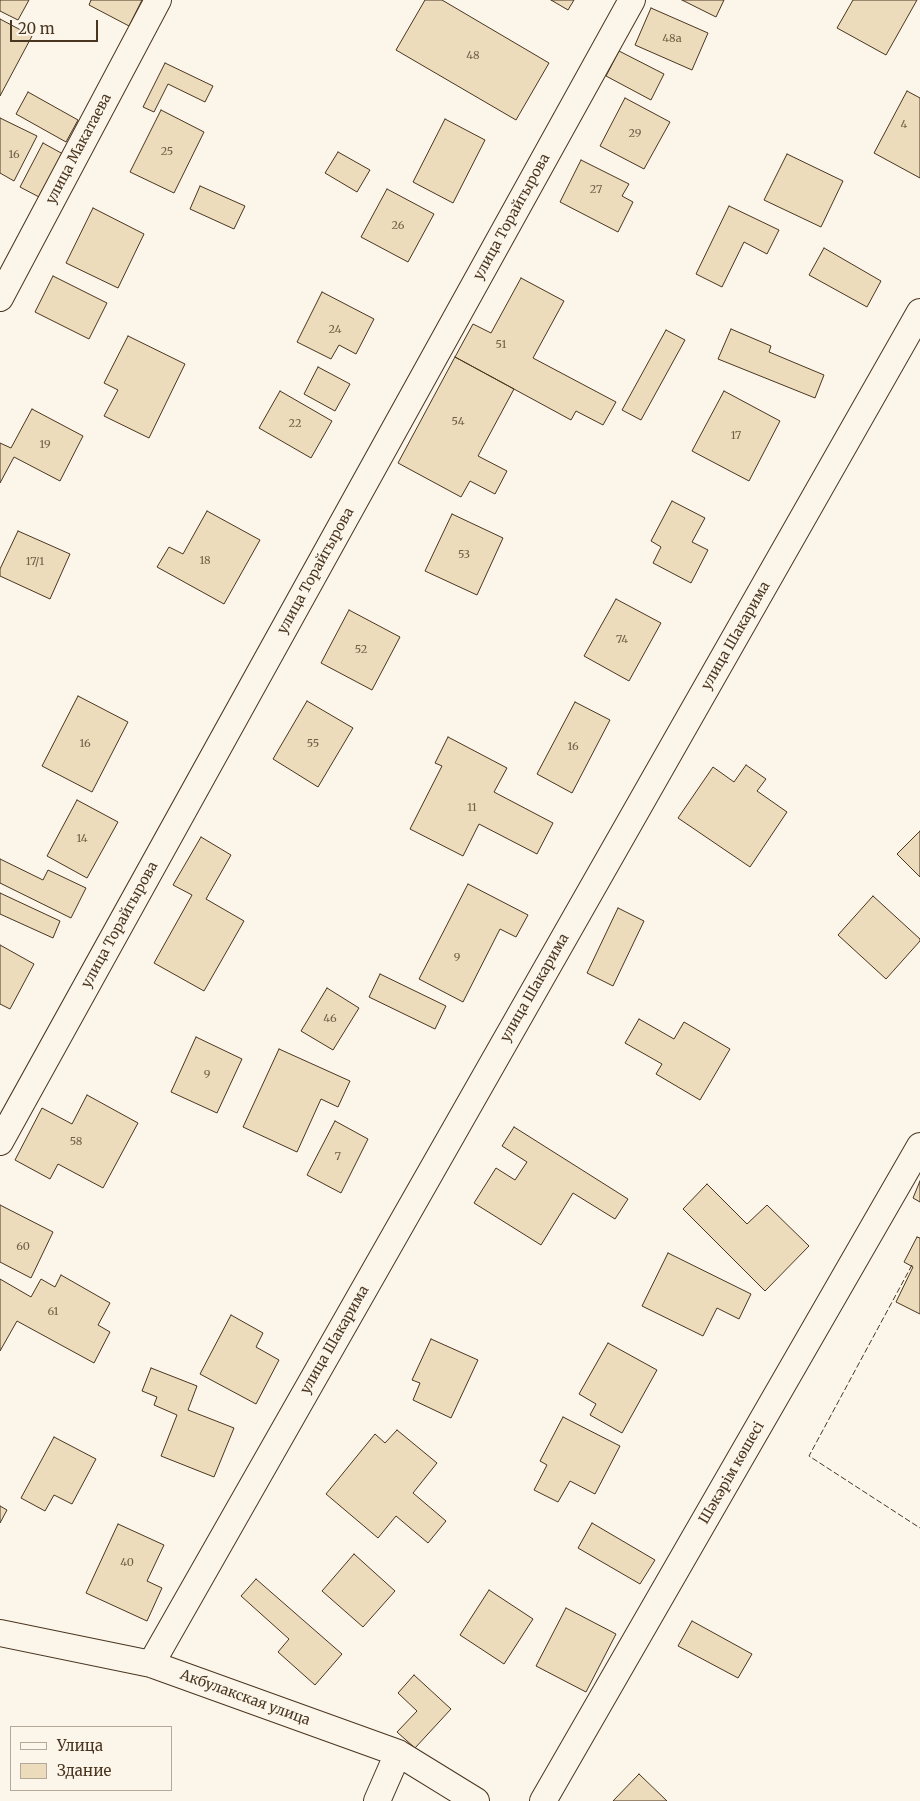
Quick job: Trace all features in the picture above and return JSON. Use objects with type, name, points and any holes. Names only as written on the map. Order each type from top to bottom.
[{"type":"street","name":"улица Макатаева","points":[[0,298],[158,0]]},
{"type":"street","name":"улица Торайгырова","points":[[0,1142],[632,0]]},
{"type":"street","name":"улица Шакарима","points":[[151,1664],[920,312]]},
{"type":"street","name":"Шәкәрім көшесі","points":[[543,1801],[920,1146]]},
{"type":"street","name":"Акбулакская улица","points":[[0,1633],[151,1664],[398,1753],[476,1801]]},
{"type":"street","points":[[376,1801],[398,1753]]},
{"type":"building","points":[[0,0],[29,0],[18,20],[0,11]]},
{"type":"building","points":[[91,0],[142,0],[129,26],[89,5]]},
{"type":"building","points":[[425,0],[442,0],[549,63],[516,120],[396,50]]},
{"type":"building","points":[[551,0],[574,0],[568,10]]},
{"type":"building","points":[[682,0],[724,0],[716,17]]},
{"type":"building","points":[[853,0],[917,0],[886,55],[837,28]]},
{"type":"building","points":[[651,8],[708,33],[692,70],[635,45]]},
{"type":"building","points":[[0,19],[32,36],[0,96]]},
{"type":"building","points":[[619,51],[664,74],[651,100],[606,76]]},
{"type":"building","points":[[165,63],[213,86],[205,102],[168,84],[154,112],[143,107]]},
{"type":"building","points":[[907,91],[920,98],[920,178],[874,153]]},
{"type":"building","points":[[28,92],[78,120],[66,142],[16,114]]},
{"type":"building","points":[[625,98],[670,122],[644,169],[600,146]]},
{"type":"building","points":[[161,110],[204,132],[174,193],[130,172]]},
{"type":"building","points":[[0,118],[37,136],[14,181],[0,173]]},
{"type":"building","points":[[445,119],[485,140],[453,203],[413,182]]},
{"type":"building","points":[[43,143],[63,154],[39,197],[20,187]]},
{"type":"building","points":[[338,152],[370,170],[357,192],[325,173]]},
{"type":"building","points":[[787,154],[843,181],[821,227],[764,200]]},
{"type":"building","points":[[581,160],[629,184],[622,196],[633,202],[618,232],[560,202]]},
{"type":"building","points":[[200,186],[245,206],[234,229],[190,209]]},
{"type":"building","points":[[387,189],[434,214],[408,262],[361,237]]},
{"type":"building","points":[[729,206],[779,230],[767,254],[744,242],[722,287],[696,274]]},
{"type":"building","points":[[93,208],[144,234],[118,288],[66,263]]},
{"type":"building","points":[[824,248],[881,281],[867,307],[809,275]]},
{"type":"building","points":[[53,276],[107,303],[89,339],[35,312]]},
{"type":"building","points":[[521,278],[564,301],[533,358],[616,402],[603,425],[576,411],[571,420],[455,357],[473,324],[491,333]]},
{"type":"building","points":[[322,292],[374,319],[356,354],[339,345],[331,359],[297,342]]},
{"type":"building","points":[[731,329],[771,346],[769,352],[824,375],[815,398],[718,359]]},
{"type":"building","points":[[666,330],[685,340],[641,420],[622,410]]},
{"type":"building","points":[[128,336],[185,364],[149,438],[104,416],[118,390],[104,383]]},
{"type":"building","points":[[455,357],[514,389],[478,456],[507,471],[495,494],[470,481],[461,497],[398,463]]},
{"type":"building","points":[[318,367],[350,384],[335,411],[304,394]]},
{"type":"building","points":[[280,391],[332,421],[311,458],[259,428]]},
{"type":"building","points":[[724,391],[780,421],[749,481],[692,451]]},
{"type":"building","points":[[32,409],[83,436],[60,481],[14,457],[0,483],[0,443],[11,448]]},
{"type":"building","points":[[672,501],[705,518],[692,542],[708,550],[691,583],[653,563],[661,547],[651,541]]},
{"type":"building","points":[[207,511],[260,540],[224,604],[157,567],[169,547],[183,554]]},
{"type":"building","points":[[452,514],[503,538],[477,595],[425,571]]},
{"type":"building","points":[[18,531],[70,554],[50,599],[0,576],[0,569]]},
{"type":"building","points":[[616,599],[661,623],[629,681],[584,656]]},
{"type":"building","points":[[349,610],[400,637],[372,690],[321,663]]},
{"type":"building","points":[[78,696],[128,722],[92,792],[42,766]]},
{"type":"building","points":[[307,701],[353,728],[318,787],[273,759]]},
{"type":"building","points":[[575,702],[610,720],[572,793],[537,774]]},
{"type":"building","points":[[448,737],[507,768],[494,792],[553,823],[537,854],[479,824],[463,856],[410,829],[442,766],[435,763]]},
{"type":"building","points":[[746,765],[766,779],[757,791],[787,812],[750,867],[678,818],[713,767],[734,782]]},
{"type":"building","points":[[77,800],[118,822],[87,878],[47,856]]},
{"type":"building","points":[[920,831],[920,877],[897,854]]},
{"type":"building","points":[[201,837],[231,855],[206,899],[244,921],[204,991],[154,963],[192,895],[173,885]]},
{"type":"building","points":[[0,859],[43,880],[48,870],[86,888],[71,918],[0,883]]},
{"type":"building","points":[[468,884],[528,915],[516,937],[500,929],[463,1002],[419,979]]},
{"type":"building","points":[[0,893],[60,921],[53,938],[0,914]]},
{"type":"building","points":[[873,896],[920,939],[886,979],[838,935]]},
{"type":"building","points":[[618,908],[644,921],[613,986],[587,973]]},
{"type":"building","points":[[0,945],[34,964],[10,1009],[0,1004]]},
{"type":"building","points":[[380,974],[446,1006],[435,1029],[369,997]]},
{"type":"building","points":[[327,988],[359,1008],[333,1050],[301,1031]]},
{"type":"building","points":[[639,1019],[674,1039],[684,1022],[730,1049],[700,1100],[656,1074],[662,1064],[625,1043]]},
{"type":"building","points":[[196,1037],[242,1059],[217,1113],[171,1092]]},
{"type":"building","points":[[279,1049],[350,1081],[338,1107],[321,1099],[297,1152],[243,1127]]},
{"type":"building","points":[[87,1095],[138,1123],[103,1188],[58,1164],[50,1179],[15,1160],[42,1108],[72,1124]]},
{"type":"building","points":[[335,1121],[368,1139],[341,1193],[307,1175]]},
{"type":"building","points":[[514,1127],[628,1199],[615,1219],[573,1193],[541,1245],[474,1203],[496,1168],[515,1180],[527,1162],[502,1146]]},
{"type":"building","points":[[920,1181],[920,1202],[913,1198]]},
{"type":"building","points":[[707,1184],[747,1224],[767,1205],[809,1246],[765,1291],[683,1209]]},
{"type":"building","points":[[0,1205],[53,1232],[31,1278],[0,1262]]},
{"type":"building","points":[[917,1237],[920,1238],[920,1314],[896,1302],[913,1267],[904,1262]]},
{"type":"building","points":[[668,1253],[751,1294],[739,1319],[717,1308],[703,1336],[642,1306]]},
{"type":"building","points":[[61,1275],[110,1303],[98,1325],[110,1332],[94,1363],[17,1321],[0,1351],[0,1279],[31,1297],[41,1279],[55,1287]]},
{"type":"building","points":[[231,1315],[263,1333],[256,1347],[279,1360],[256,1404],[200,1374]]},
{"type":"building","points":[[431,1339],[478,1360],[451,1418],[413,1400],[420,1383],[412,1380]]},
{"type":"building","points":[[608,1343],[657,1370],[622,1433],[590,1415],[596,1404],[579,1394]]},
{"type":"building","points":[[151,1368],[197,1386],[188,1410],[234,1428],[214,1477],[161,1456],[177,1415],[154,1405],[157,1397],[142,1391]]},
{"type":"building","points":[[563,1417],[620,1446],[595,1494],[570,1481],[558,1502],[534,1490],[547,1465],[540,1461]]},
{"type":"building","points":[[397,1430],[437,1463],[413,1493],[446,1521],[428,1543],[396,1516],[378,1538],[326,1494],[375,1434],[385,1443]]},
{"type":"building","points":[[54,1437],[96,1459],[72,1504],[54,1495],[45,1511],[21,1498]]},
{"type":"building","points":[[0,1506],[7,1510],[0,1523]]},
{"type":"building","points":[[592,1523],[655,1560],[640,1584],[578,1548]]},
{"type":"building","points":[[118,1524],[164,1545],[147,1581],[162,1588],[147,1621],[86,1593]]},
{"type":"building","points":[[354,1554],[395,1591],[363,1627],[322,1591]]},
{"type":"building","points":[[256,1579],[342,1654],[315,1685],[278,1652],[289,1639],[241,1596]]},
{"type":"building","points":[[489,1590],[533,1619],[504,1664],[460,1635]]},
{"type":"building","points":[[566,1608],[616,1634],[586,1692],[536,1666]]},
{"type":"building","points":[[692,1621],[752,1654],[738,1678],[678,1646]]},
{"type":"building","points":[[414,1675],[451,1709],[415,1748],[397,1732],[417,1711],[398,1693]]},
{"type":"building","points":[[639,1774],[667,1801],[613,1801]]},
{"type":"fence","points":[[912,1265],[809,1456],[920,1528]]}]
